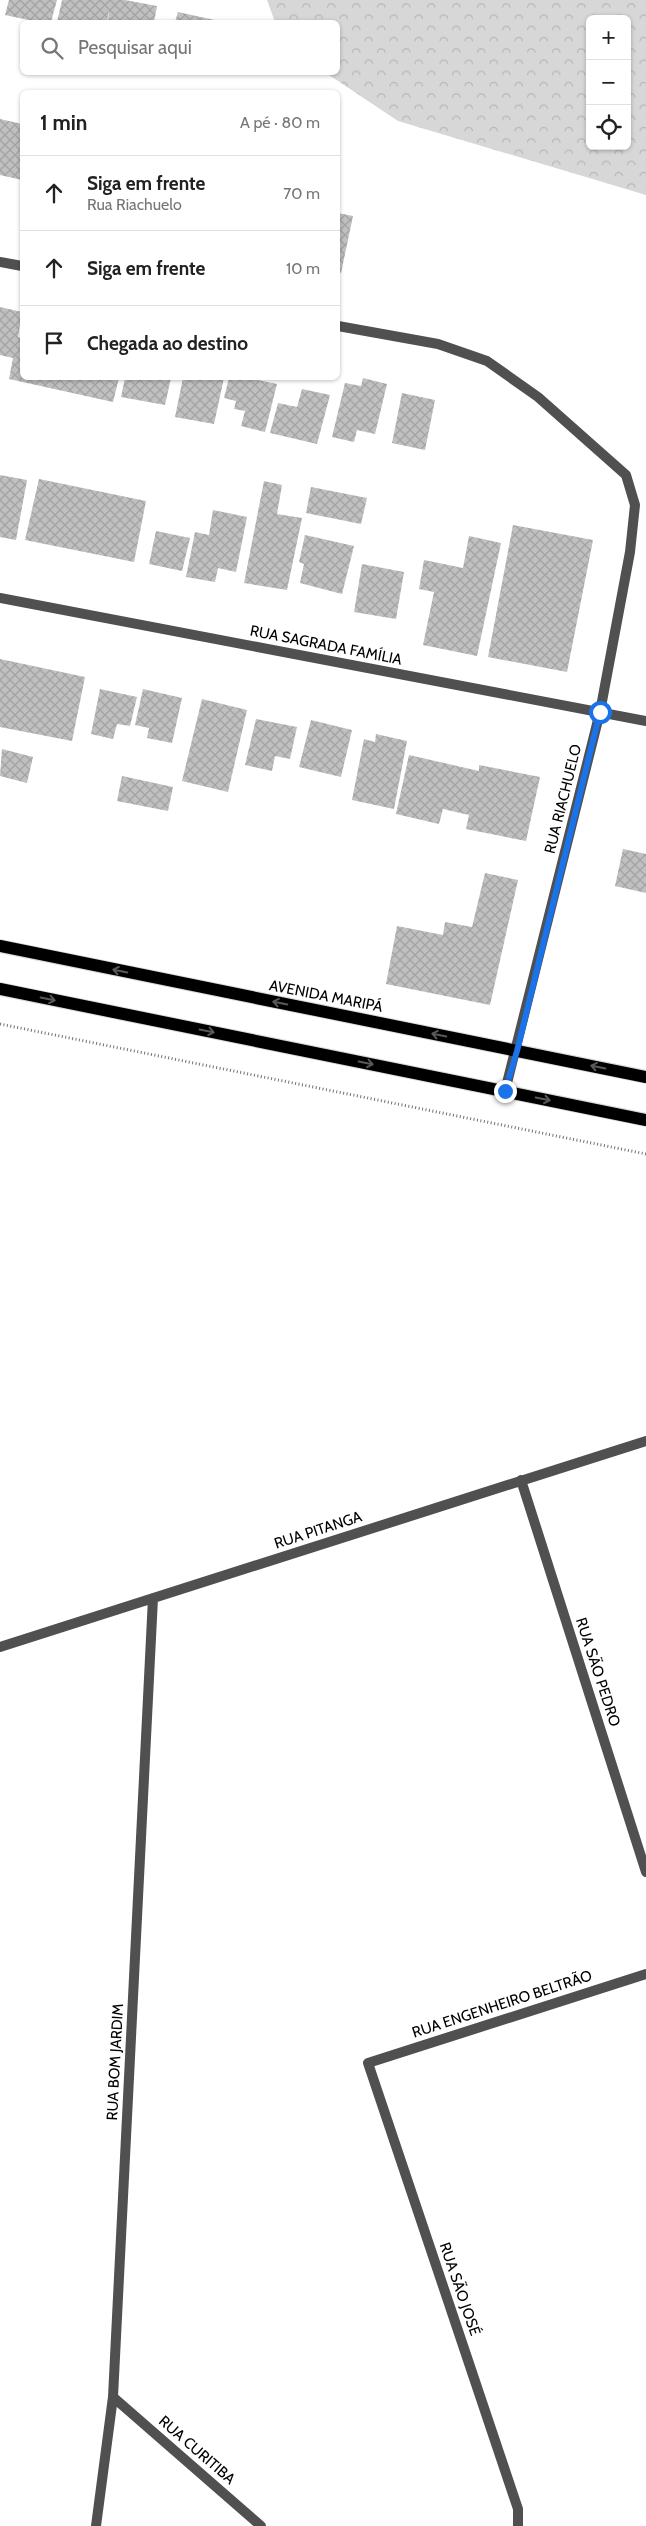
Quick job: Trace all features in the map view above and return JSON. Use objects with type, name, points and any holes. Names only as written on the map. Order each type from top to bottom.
[{"type":"main road","name":"AVENIDA MARIPÁ","points":[[0,946],[646,1077]]},
{"type":"main road","points":[[0,989],[646,1120]]},
{"type":"street","points":[[0,262],[20,266]]},
{"type":"street","name":"RUA RIACHUELO","points":[[340,326],[438,344],[487,361],[538,397],[626,475],[635,505],[630,552],[600,712],[517,1051],[505,1091]]},
{"type":"street","name":"RUA SAGRADA FAMÍLIA","points":[[0,598],[646,721]]},
{"type":"street","name":"RUA PITANGA","points":[[0,1648],[646,1441]]},
{"type":"street","name":"RUA SÃO PEDRO","points":[[522,1480],[646,1872]]},
{"type":"street","name":"RUA BOM JARDIM","points":[[96,2526],[114,2397],[153,1598]]},
{"type":"street","name":"RUA ENGENHEIRO BELTRÃO","points":[[368,2063],[646,1974]]},
{"type":"street","name":"RUA SÃO JOSÉ","points":[[368,2063],[518,2509],[518,2526]]},
{"type":"street","name":"RUA CURITIBA","points":[[114,2397],[261,2526]]},
{"type":"path","points":[[0,1024],[646,1154]]},
{"type":"green space","points":[[267,0],[646,0],[646,195],[398,121],[329,75],[340,75],[340,20],[274,20]]},
{"type":"building","points":[[9,0],[57,0],[52,20],[29,20],[5,15]]},
{"type":"building","points":[[62,0],[125,0],[157,6],[154,20],[108,20],[109,10],[107,20],[57,20]]},
{"type":"building","points":[[178,12],[214,20],[176,20]]},
{"type":"building","points":[[0,119],[20,124],[20,180],[0,175]]},
{"type":"building","points":[[340,213],[353,216],[340,273]]},
{"type":"building","points":[[0,307],[20,312],[18,337],[20,338],[20,380],[118,380],[113,402],[9,379],[13,358],[0,355]]},
{"type":"building","points":[[363,378],[387,384],[375,434],[357,430],[354,442],[332,437],[345,383],[361,386]]},
{"type":"building","points":[[125,380],[171,380],[165,405],[121,397]]},
{"type":"building","points":[[183,380],[224,380],[214,424],[175,417]]},
{"type":"building","points":[[228,380],[258,380],[277,384],[265,432],[241,426],[245,411],[234,409],[236,401],[224,398]]},
{"type":"building","points":[[302,389],[330,395],[317,444],[270,433],[278,403],[297,407]]},
{"type":"building","points":[[402,393],[435,400],[425,450],[392,443]]},
{"type":"building","points":[[0,475],[27,480],[16,540],[0,537]]},
{"type":"building","points":[[39,479],[146,501],[134,562],[25,540]]},
{"type":"building","points":[[264,481],[282,485],[277,514],[302,518],[287,590],[244,583]]},
{"type":"building","points":[[311,487],[367,498],[361,524],[306,513]]},
{"type":"building","points":[[213,510],[247,517],[236,572],[218,568],[215,582],[186,577],[195,532],[209,535]]},
{"type":"building","points":[[513,525],[593,540],[567,672],[488,657]]},
{"type":"building","points":[[156,531],[190,538],[182,571],[149,564]]},
{"type":"building","points":[[305,535],[354,546],[342,594],[300,583],[304,564],[299,562]]},
{"type":"building","points":[[469,536],[501,543],[477,656],[423,645],[434,592],[419,589],[424,560],[463,568]]},
{"type":"building","points":[[362,564],[404,572],[396,619],[354,612]]},
{"type":"building","points":[[0,659],[85,677],[72,741],[0,727]]},
{"type":"building","points":[[100,689],[137,697],[130,726],[117,724],[113,739],[91,734]]},
{"type":"building","points":[[143,689],[182,698],[172,743],[147,738],[149,728],[135,725]]},
{"type":"building","points":[[202,699],[247,710],[228,792],[182,781]]},
{"type":"building","points":[[256,719],[297,727],[290,759],[275,756],[272,771],[245,765]]},
{"type":"building","points":[[311,720],[352,730],[341,777],[299,767]]},
{"type":"building","points":[[376,734],[407,741],[394,809],[352,800],[364,739],[375,742]]},
{"type":"building","points":[[2,749],[33,757],[27,783],[0,776]]},
{"type":"building","points":[[409,755],[479,771],[479,765],[540,777],[526,841],[466,829],[469,815],[443,809],[439,824],[396,814]]},
{"type":"building","points":[[122,776],[173,787],[168,811],[117,801]]},
{"type":"building","points":[[623,849],[646,854],[646,893],[615,886]]},
{"type":"building","points":[[485,873],[518,880],[490,1005],[386,984],[397,926],[443,935],[445,922],[472,927]]},
{"type":"route","points":[[505,1091],[517,1051],[600,712]]}]
